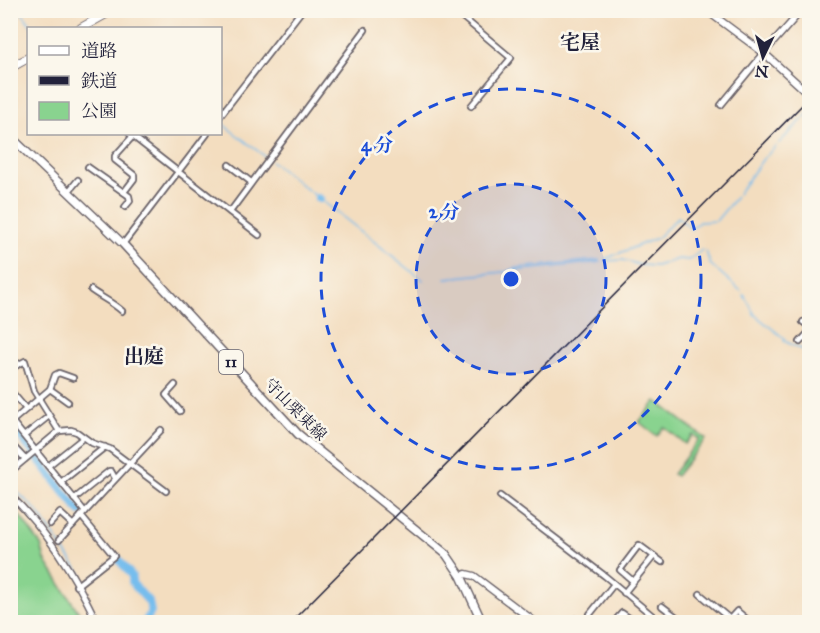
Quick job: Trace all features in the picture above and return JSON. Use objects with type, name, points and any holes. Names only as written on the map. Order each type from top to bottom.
[{"type":"highway","points":[[83,27],[113,10]]},
{"type":"highway","points":[[10,69],[27,60]]},
{"type":"main road","points":[[706,10],[764,53],[810,95]]},
{"type":"main road","name":"守山栗東線","points":[[10,136],[123,244],[298,434],[446,554],[461,576],[482,622]]},
{"type":"main road","points":[[461,576],[466,574],[474,576],[535,622]]},
{"type":"street","points":[[222,113],[302,10]]},
{"type":"street","points":[[464,10],[460,15],[511,58],[471,106]]},
{"type":"street","points":[[721,105],[802,10]]},
{"type":"street","points":[[230,212],[365,30]]},
{"type":"street","points":[[124,192],[134,179],[134,175],[115,160],[115,156],[132,135],[258,235]]},
{"type":"street","points":[[123,244],[206,135]]},
{"type":"street","points":[[229,165],[251,182]]},
{"type":"street","points":[[88,167],[129,196],[130,201],[125,207]]},
{"type":"street","points":[[69,191],[78,180]]},
{"type":"street","points":[[92,290],[122,311]]},
{"type":"street","points":[[800,342],[809,332],[803,322]]},
{"type":"street","points":[[10,369],[25,360],[39,400],[59,431]]},
{"type":"street","points":[[73,378],[59,373],[55,375],[50,389],[11,421],[74,499],[114,556],[76,586]]},
{"type":"street","points":[[175,386],[166,395],[180,411]]},
{"type":"street","points":[[50,389],[68,402]]},
{"type":"street","points":[[10,390],[26,409]]},
{"type":"street","points":[[24,436],[49,416]]},
{"type":"street","points":[[59,540],[161,430]]},
{"type":"street","points":[[11,471],[59,431],[77,432],[92,443],[114,452],[166,491]]},
{"type":"street","points":[[48,466],[83,438]]},
{"type":"street","points":[[10,443],[25,459]]},
{"type":"street","points":[[61,482],[105,447]]},
{"type":"street","points":[[74,499],[109,471],[115,478]]},
{"type":"street","points":[[10,495],[33,518],[97,622]]},
{"type":"street","points":[[500,496],[660,622]]},
{"type":"street","points":[[50,524],[60,513],[73,525]]},
{"type":"street","points":[[633,581],[620,570],[639,546],[662,562]]},
{"type":"street","points":[[624,593],[654,556]]},
{"type":"street","points":[[590,614],[614,584]]},
{"type":"street","points":[[700,594],[729,621],[737,611],[750,622]]},
{"type":"street","points":[[662,606],[682,622]]},
{"type":"street","points":[[614,622],[622,612],[635,622]]},
{"type":"green space","points":[[656,401],[706,439],[676,476],[673,474],[699,439],[693,435],[685,444],[664,427],[657,436],[639,422]]},
{"type":"green space","points":[[10,507],[20,516],[41,545],[45,560],[85,622],[11,622]]},
{"type":"waterway","points":[[20,10],[32,27]]},
{"type":"waterway","points":[[779,143],[810,112]]},
{"type":"waterway","points":[[222,124],[267,158]]},
{"type":"waterway","points":[[738,194],[763,159],[776,146]]},
{"type":"waterway","points":[[271,161],[318,198]]},
{"type":"waterway","points":[[605,259],[657,238],[678,217],[691,229],[699,222],[716,221],[736,197]]},
{"type":"waterway","points":[[320,199],[423,280]]},
{"type":"waterway","points":[[605,261],[623,260],[640,265],[656,266],[678,259],[689,260],[702,250]]},
{"type":"waterway","points":[[706,251],[710,264],[741,291]]},
{"type":"waterway","points":[[508,271],[599,260]]},
{"type":"waterway","points":[[446,278],[600,262]]},
{"type":"waterway","points":[[744,295],[755,315],[785,339],[784,341],[810,353]]},
{"type":"waterway","points":[[12,426],[31,450]]},
{"type":"waterway","points":[[34,454],[80,512]]},
{"type":"waterway","points":[[10,485],[37,511],[82,576]]},
{"type":"waterway","points":[[118,559],[132,576],[132,583],[149,602],[151,612],[146,622]]},
{"type":"railway","points":[[291,622],[810,97]]},
{"type":"district","name":"宅屋","points":[[580,42]]},
{"type":"district","name":"出庭","points":[[144,356]]}]
